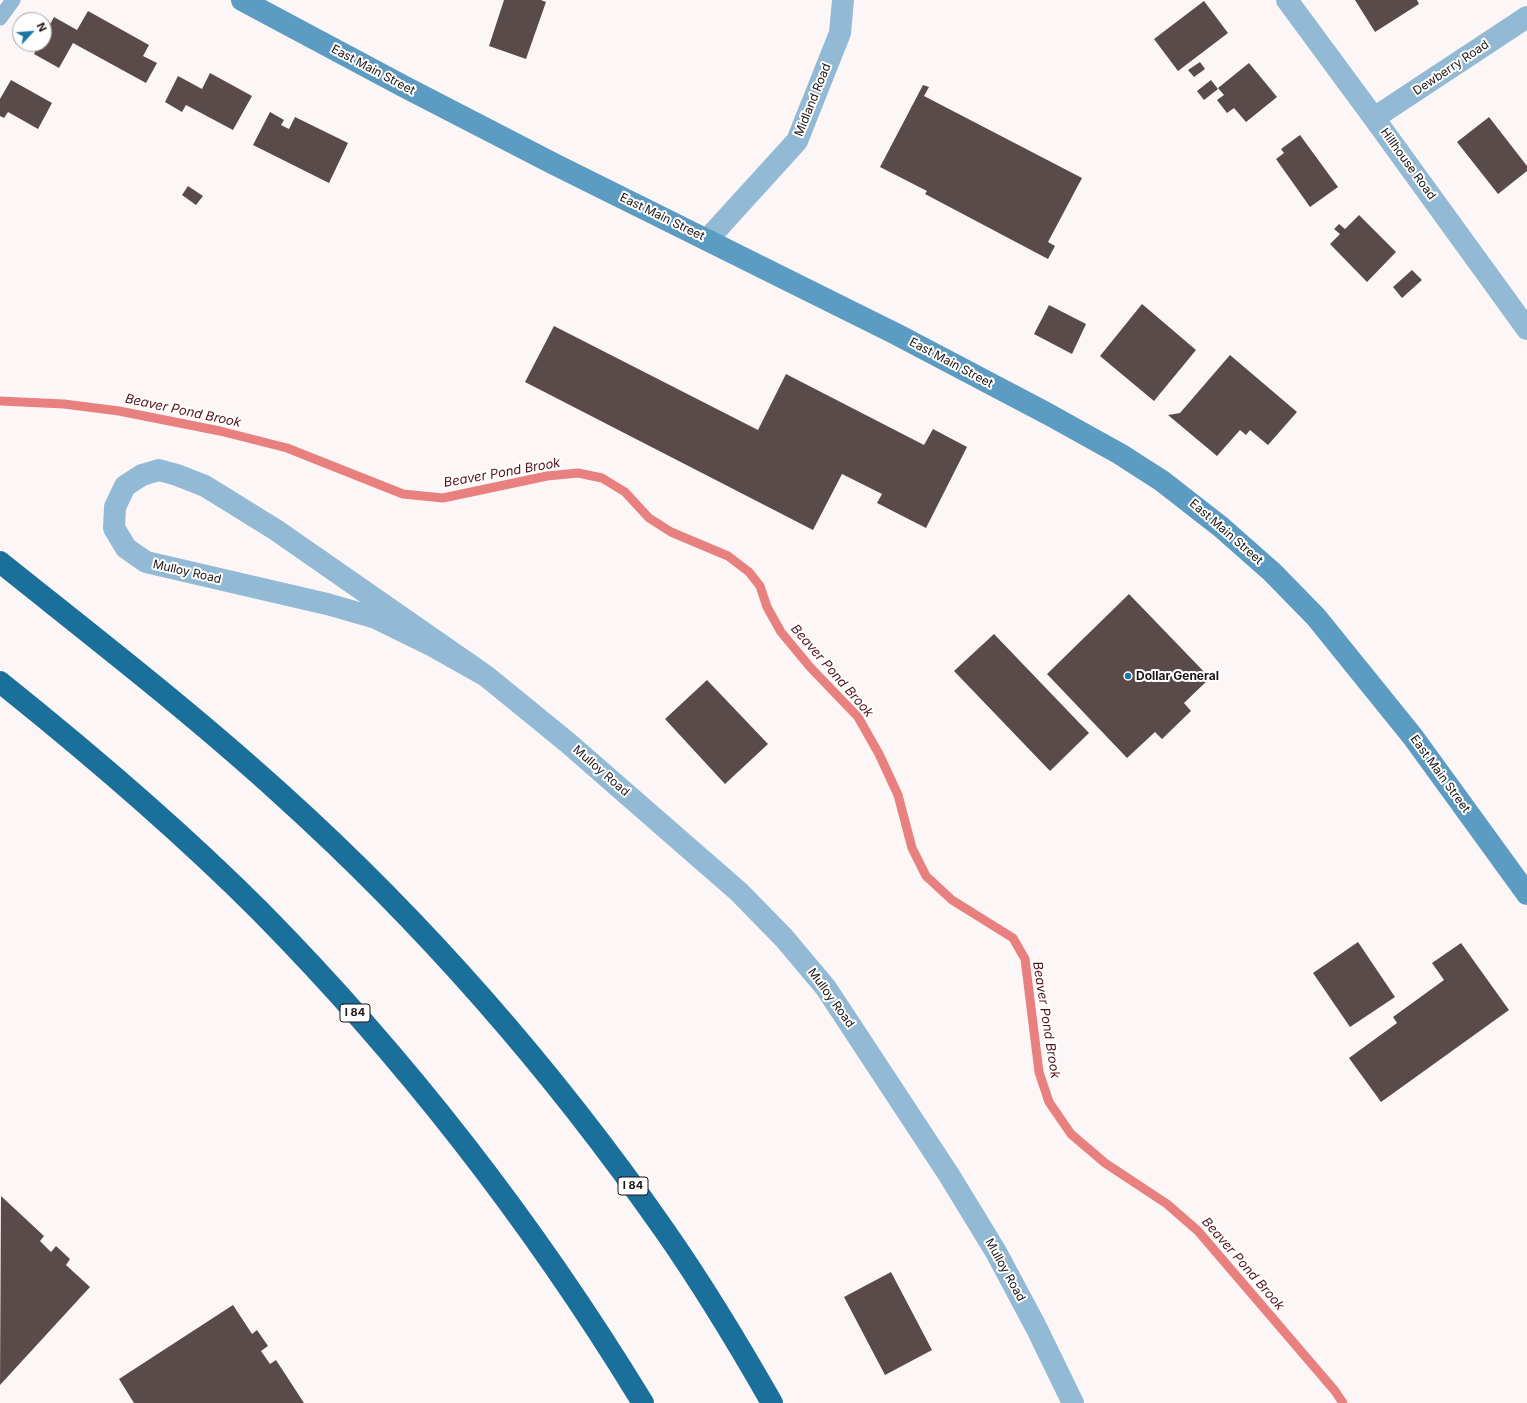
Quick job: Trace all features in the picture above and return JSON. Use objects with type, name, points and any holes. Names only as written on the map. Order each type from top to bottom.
[{"type":"highway","name":"I 84","points":[[0,562],[146,678],[282,794],[347,856],[471,985],[522,1045],[616,1163],[667,1233],[704,1290],[772,1403]]},
{"type":"highway","name":"I 84","points":[[0,682],[94,759],[203,856],[281,934],[360,1019],[423,1094],[501,1194],[593,1325],[642,1403]]},
{"type":"main road","name":"East Main Street","points":[[242,0],[547,160],[896,334],[1048,414],[1120,454],[1178,492],[1247,549],[1316,617],[1412,737],[1523,884]]},
{"type":"street","name":"Midland Road","points":[[707,240],[798,141],[840,33],[843,0]]},
{"type":"street","name":"Hillhouse Road","points":[[1287,0],[1527,329]]},
{"type":"street","name":"Dewberry Road","points":[[1374,118],[1527,17]]},
{"type":"street","name":"Mulloy Road","points":[[486,676],[430,644],[376,618],[327,604],[146,562],[126,548],[114,528],[115,507],[125,486],[142,475],[159,470],[178,475],[206,486],[276,530],[486,676],[567,742],[739,892],[784,938],[826,988],[949,1175],[996,1252],[1036,1327],[1073,1403]]},
{"type":"lane","points":[[0,18],[13,0]]},
{"type":"building","points":[[504,0],[541,0],[546,2],[526,59],[489,46]]},
{"type":"building","points":[[1355,0],[1417,0],[1419,4],[1375,32]]},
{"type":"building","points":[[1204,1],[1228,33],[1178,71],[1154,39]]},
{"type":"building","points":[[88,11],[149,45],[143,56],[157,63],[146,83],[73,43],[59,68],[34,54],[35,52],[52,52],[52,21],[54,17],[77,30]]},
{"type":"building","points":[[1200,62],[1205,69],[1194,77],[1188,70]]},
{"type":"building","points":[[1249,63],[1277,97],[1246,122],[1234,108],[1227,113],[1217,100],[1224,95],[1218,88]]},
{"type":"building","points":[[210,73],[252,96],[233,130],[186,105],[182,112],[165,102],[178,76],[202,89]]},
{"type":"building","points":[[11,80],[52,103],[38,129],[8,112],[4,118],[0,116],[0,99]]},
{"type":"building","points":[[1211,80],[1218,89],[1204,100],[1197,91]]},
{"type":"building","points":[[923,85],[929,87],[924,96],[1082,178],[1048,242],[1055,246],[1048,259],[925,194],[927,191],[880,167]]},
{"type":"building","points":[[270,112],[284,120],[281,125],[289,129],[295,117],[348,143],[329,183],[253,145]]},
{"type":"building","points":[[1489,117],[1527,166],[1527,171],[1498,194],[1457,142]]},
{"type":"building","points":[[1300,135],[1338,187],[1310,207],[1276,159],[1284,153],[1281,149]]},
{"type":"building","points":[[188,186],[203,196],[196,205],[182,195]]},
{"type":"building","points":[[1359,215],[1396,252],[1367,282],[1330,244],[1340,234],[1334,229],[1339,224],[1345,229]]},
{"type":"building","points":[[1412,270],[1422,280],[1402,298],[1393,287]]},
{"type":"building","points":[[1142,304],[1196,350],[1154,401],[1100,356]]},
{"type":"building","points":[[1049,305],[1086,324],[1072,354],[1034,334]]},
{"type":"building","points":[[554,326],[758,430],[786,374],[924,445],[933,429],[967,447],[926,528],[877,503],[882,494],[842,474],[813,530],[525,382]]},
{"type":"building","points":[[1230,355],[1297,412],[1268,445],[1250,430],[1246,435],[1240,430],[1217,456],[1168,415],[1180,413]]},
{"type":"building","name":"Dollar General","points":[[1129,594],[1210,678],[1184,703],[1191,711],[1162,739],[1155,732],[1127,758],[1047,674]]},
{"type":"building","points":[[994,634],[1089,733],[1050,771],[954,671]]},
{"type":"building","points":[[707,680],[768,744],[725,784],[665,719]]},
{"type":"building","points":[[1358,942],[1395,997],[1350,1027],[1313,973]]},
{"type":"building","points":[[1461,943],[1509,1010],[1381,1102],[1349,1058],[1397,1023],[1393,1017],[1444,980],[1432,963]]},
{"type":"building","points":[[1,1196],[44,1236],[40,1241],[51,1252],[56,1246],[70,1259],[66,1265],[90,1287],[0,1385]]},
{"type":"building","points":[[891,1272],[932,1350],[885,1375],[844,1297]]},
{"type":"building","points":[[233,1305],[252,1334],[257,1330],[268,1346],[261,1351],[270,1364],[276,1360],[304,1403],[134,1403],[119,1379]]},
{"type":"waterway","name":"Beaver Pond Brook","points":[[0,401],[64,404],[119,411],[220,431],[287,448],[403,494],[443,498],[547,476],[578,473],[602,478],[625,492],[649,518],[671,532],[728,556],[749,572],[760,586],[767,607],[781,632],[810,667],[858,717],[879,754],[898,795],[912,848],[926,876],[952,900],[1013,938],[1025,959],[1039,1072],[1049,1102],[1071,1134],[1105,1163],[1167,1204],[1198,1231],[1335,1391],[1343,1403]]},
{"type":"place","name":"Dollar General","points":[[1128,676]]}]
